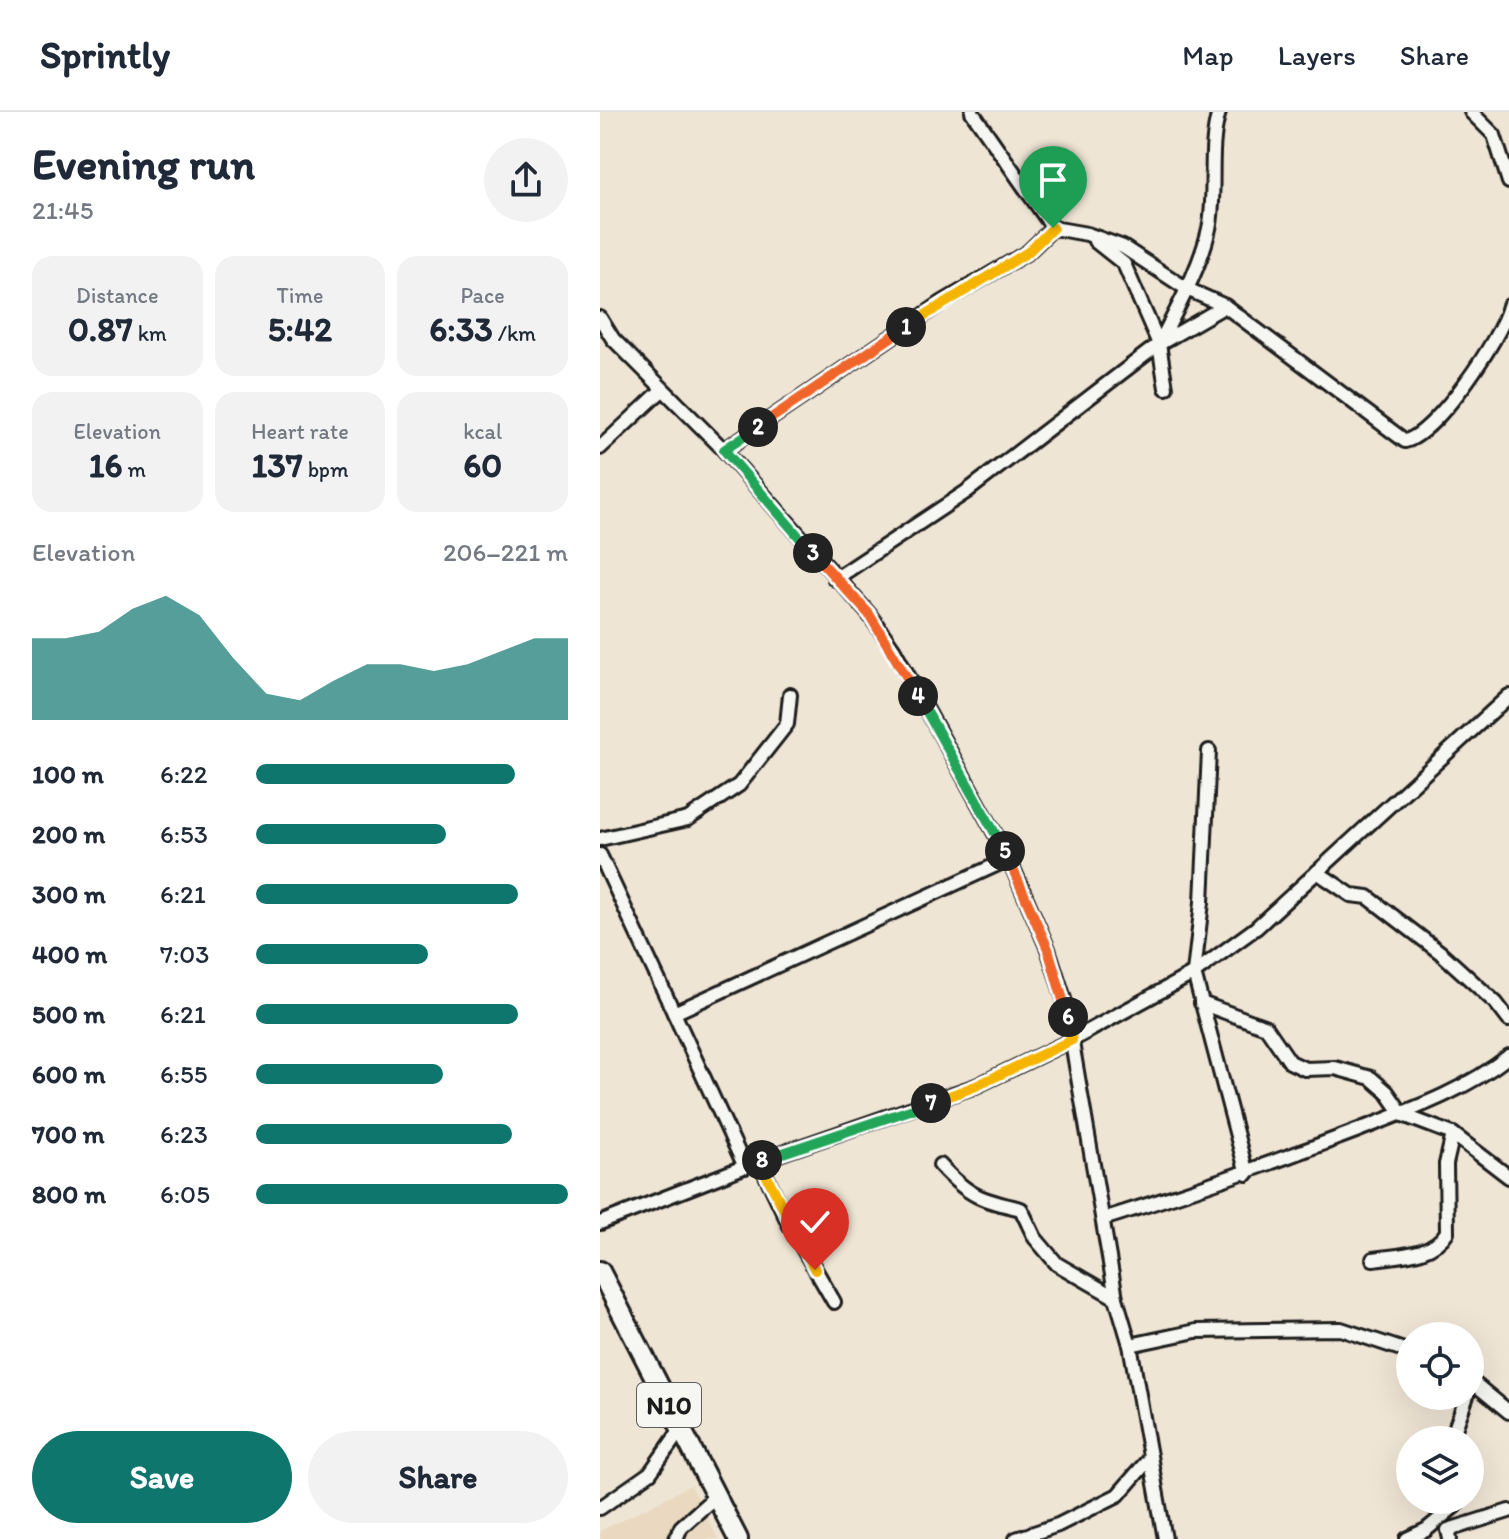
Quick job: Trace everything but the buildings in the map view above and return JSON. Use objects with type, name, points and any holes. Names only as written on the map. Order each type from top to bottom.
[{"type":"highway","name":"N10","points":[[600,1271],[738,1539]]},
{"type":"street","points":[[972,112],[1053,228],[1087,234],[1123,247],[1187,289],[1225,306],[1405,441],[1420,435],[1471,375],[1498,336],[1509,306]]},
{"type":"street","points":[[1159,344],[1187,289],[1210,224],[1213,133],[1219,112]]},
{"type":"street","points":[[1471,112],[1494,135],[1509,182]]},
{"type":"street","points":[[724,450],[943,302],[1028,252],[1053,228]]},
{"type":"street","points":[[1087,234],[1124,264],[1159,344],[1166,388]]},
{"type":"street","points":[[835,579],[966,492],[1159,344],[1225,306]]},
{"type":"street","points":[[600,318],[613,339],[724,450],[869,614],[894,650],[1009,859],[1048,949],[1065,1002],[1116,1298],[1130,1345],[1165,1539]]},
{"type":"street","points":[[600,448],[662,390]]},
{"type":"street","points":[[600,839],[688,819],[739,785],[787,724],[790,695]]},
{"type":"street","points":[[600,1223],[759,1161],[976,1086],[1072,1040],[1194,973],[1256,928],[1509,696]]},
{"type":"street","points":[[1209,751],[1202,902],[1194,973],[1247,1174]]},
{"type":"street","points":[[600,855],[606,879],[674,1013],[745,1167]]},
{"type":"street","points":[[674,1013],[1009,859]]},
{"type":"street","points":[[1317,872],[1351,895],[1368,897],[1429,943],[1496,1003],[1509,1020]]},
{"type":"street","points":[[1201,1003],[1266,1027],[1290,1062],[1305,1069],[1335,1068],[1371,1078],[1403,1115],[1453,1134],[1509,1177]]},
{"type":"street","points":[[1103,1219],[1247,1174],[1403,1115],[1477,1079],[1509,1056]]},
{"type":"street","points":[[1373,1259],[1426,1251],[1442,1240],[1447,1232],[1446,1164],[1453,1134]]},
{"type":"street","points":[[759,1161],[789,1224],[834,1302]]},
{"type":"street","points":[[940,1165],[968,1191],[999,1206],[1021,1209],[1035,1238],[1057,1264],[1116,1298]]},
{"type":"street","points":[[1130,1345],[1196,1331],[1341,1329],[1396,1347]]},
{"type":"street","points":[[1484,1391],[1509,1412]]},
{"type":"street","points":[[600,1508],[650,1473],[681,1429]]},
{"type":"street","points":[[1016,1539],[1058,1525],[1118,1495],[1150,1458]]},
{"type":"street","points":[[676,1539],[681,1527],[716,1496]]},
{"type":"street","points":[[1426,1530],[1449,1534],[1509,1511]]},
{"type":"street","points":[[1407,1539],[1426,1530],[1445,1514]]},
{"type":"shaded area","points":[[691,1485],[718,1539],[600,1539],[600,1531]]},
{"type":"route","points":[[815,1270],[759,1161],[976,1086],[1072,1040],[1065,1002],[1048,949],[1009,859],[894,650],[869,614],[724,450],[943,302],[1028,252],[1053,228]]}]
